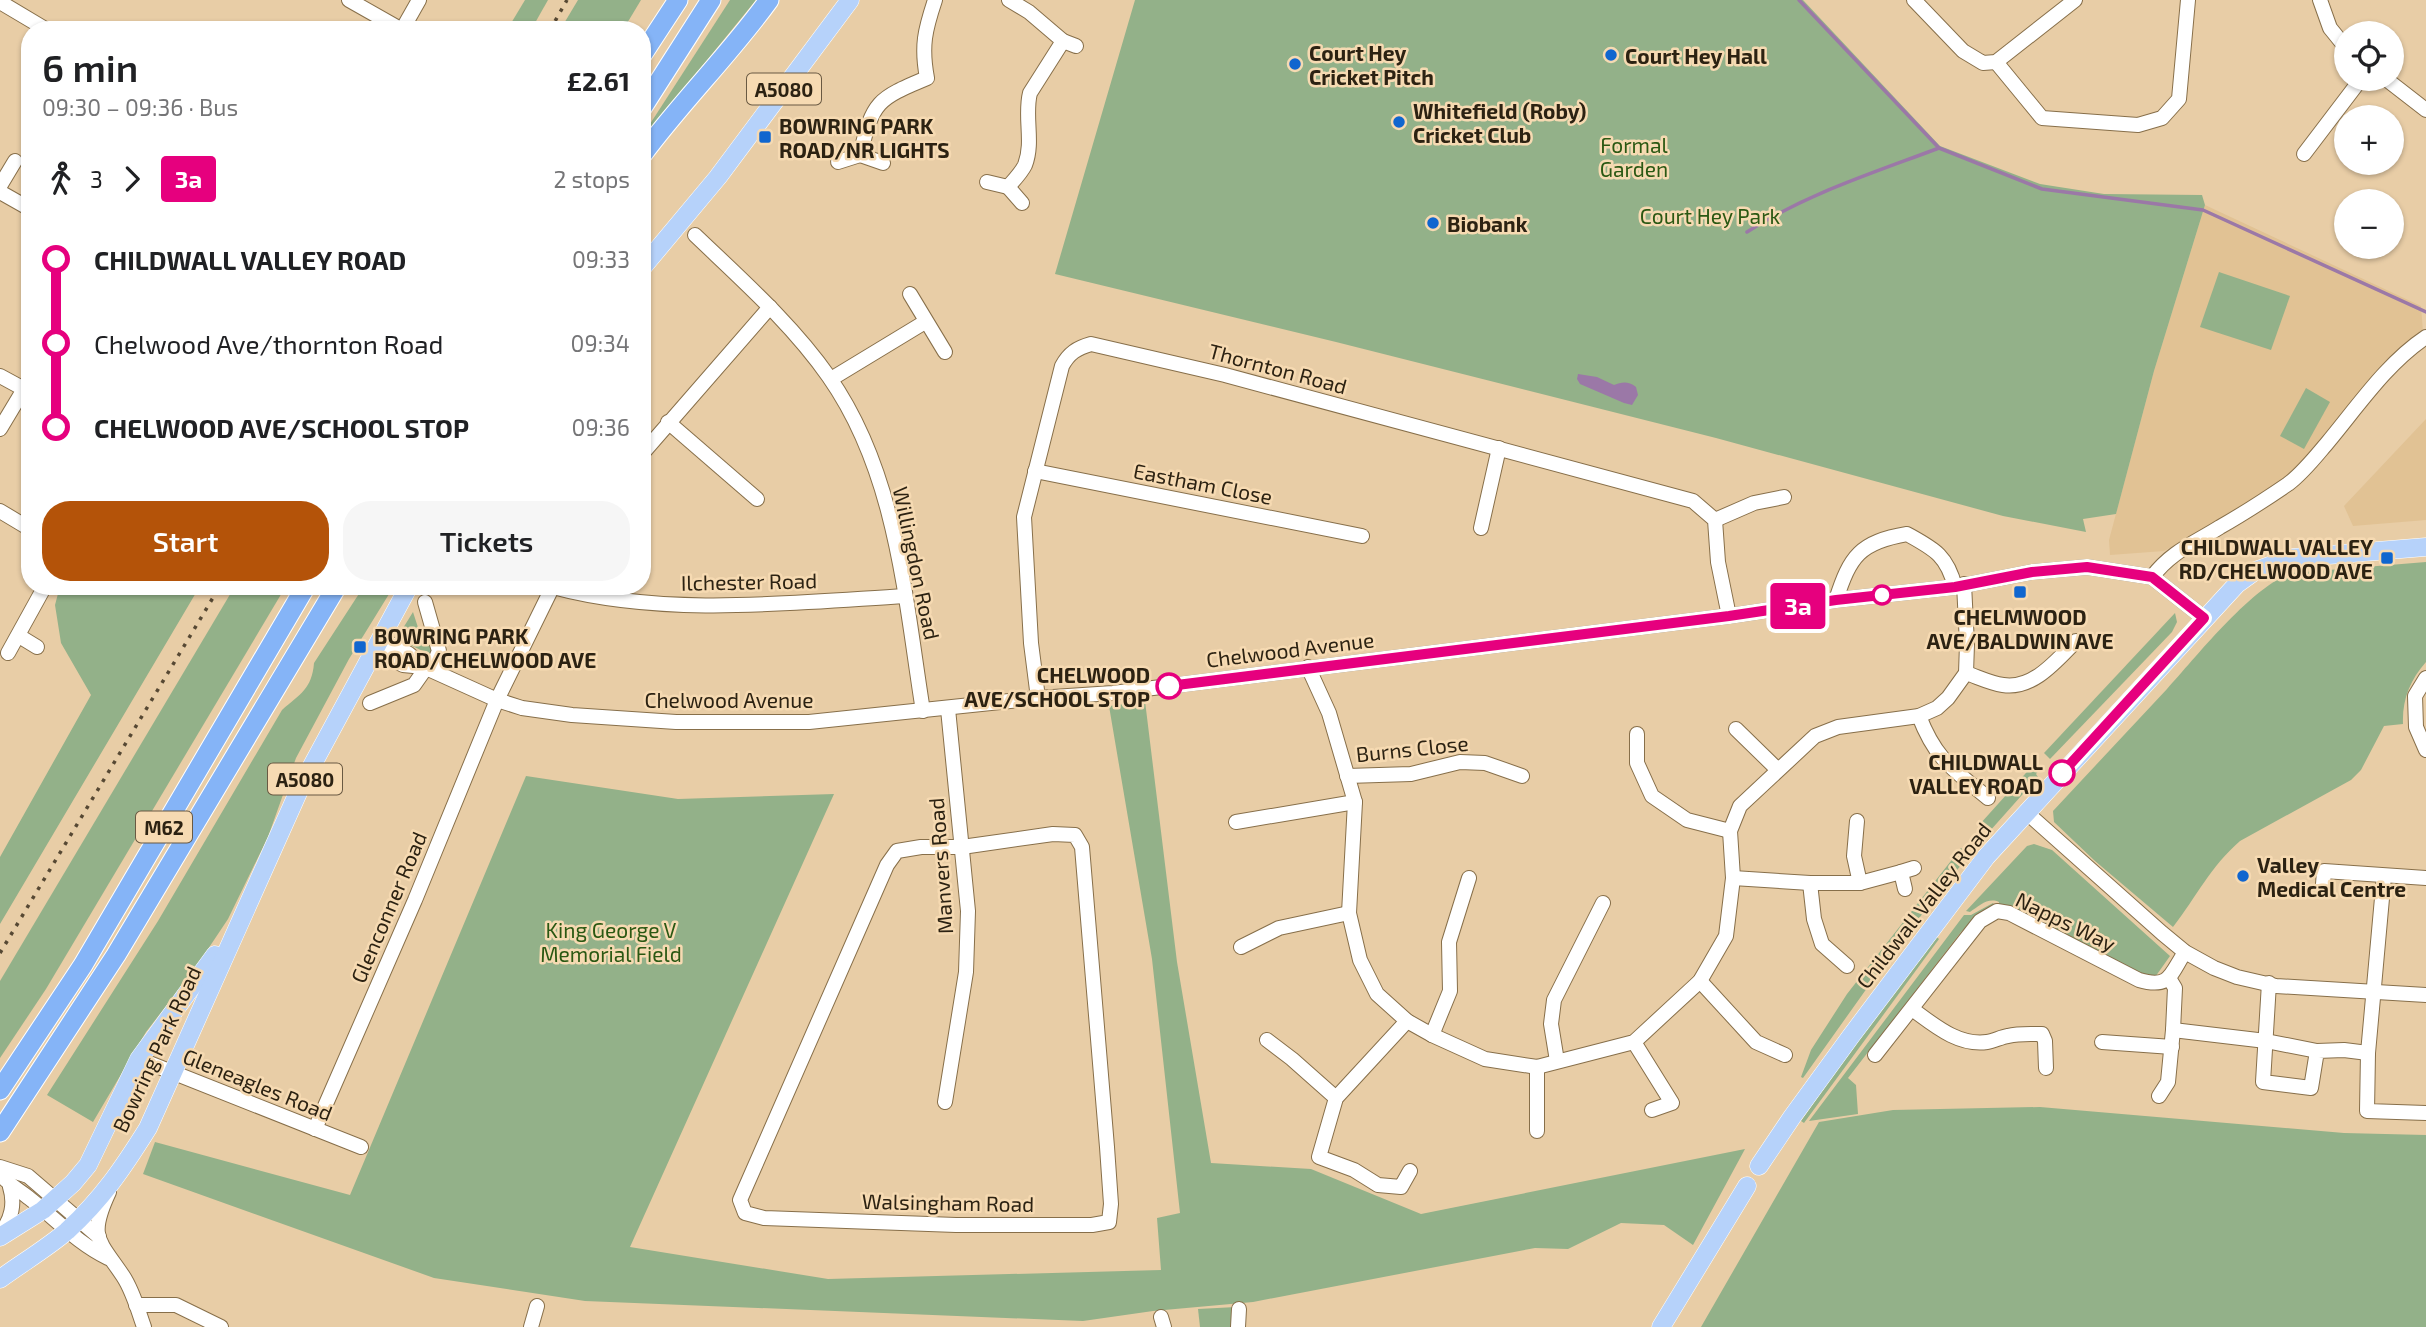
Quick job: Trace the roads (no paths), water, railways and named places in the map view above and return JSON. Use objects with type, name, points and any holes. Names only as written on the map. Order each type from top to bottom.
[{"type":"highway","points":[[651,41],[678,0]]},
{"type":"highway","points":[[651,94],[711,0]]},
{"type":"highway","points":[[651,143],[769,0]]},
{"type":"highway","name":"M62","points":[[0,1090],[83,965],[301,595]]},
{"type":"highway","name":"M62","points":[[0,1132],[38,1078],[116,955],[332,595]]},
{"type":"main road","name":"A5080","points":[[651,257],[718,177],[850,0]]},
{"type":"main road","name":"Childwall Valley Road","points":[[1759,1166],[1970,877],[2026,811],[2236,584],[2270,564],[2292,558],[2426,547]]},
{"type":"main road","name":"Bowring Park Road","points":[[0,1279],[71,1226],[115,1180],[148,1128],[301,786],[404,595]]},
{"type":"main road","name":"Bowring Park Road","points":[[0,1235],[49,1205],[74,1183],[88,1165],[139,1059],[199,980],[244,911]]},
{"type":"main road","points":[[1661,1327],[1747,1186]]},
{"type":"street","points":[[349,0],[386,21]]},
{"type":"street","points":[[407,21],[419,0]]},
{"type":"street","points":[[933,93],[927,78],[922,48],[935,0]]},
{"type":"street","points":[[1008,187],[1024,167],[1027,158],[1027,103],[1030,93],[1069,43],[1009,0]]},
{"type":"street","points":[[1914,0],[1963,51],[1983,63],[1996,62],[2075,0]]},
{"type":"street","points":[[1996,62],[2042,118],[2138,125],[2162,118],[2179,99],[2188,0]]},
{"type":"street","points":[[2320,0],[2334,32]]},
{"type":"street","points":[[0,2],[32,21]]},
{"type":"street","points":[[860,155],[869,122],[882,100],[927,78]]},
{"type":"street","points":[[2304,154],[2352,91]]},
{"type":"street","points":[[2401,91],[2426,110]]},
{"type":"street","points":[[838,162],[860,155],[883,163]]},
{"type":"street","points":[[0,186],[15,161]]},
{"type":"street","points":[[987,182],[1008,187],[1022,203]]},
{"type":"street","points":[[0,192],[21,204]]},
{"type":"street","name":"Willingdon Road","points":[[695,235],[805,344],[831,379],[855,422],[884,496],[897,548],[923,711]]},
{"type":"street","points":[[910,294],[945,352]]},
{"type":"street","points":[[651,443],[770,307]]},
{"type":"street","points":[[831,379],[925,322]]},
{"type":"street","points":[[2152,577],[2176,551],[2220,528],[2289,483],[2384,376],[2414,345],[2426,337]]},
{"type":"street","name":"Thornton Road","points":[[1038,698],[1031,643],[1024,517],[1062,366],[1069,355],[1080,347],[1091,344],[1225,375],[1693,501],[1715,520]]},
{"type":"street","points":[[0,376],[21,382]]},
{"type":"street","points":[[0,429],[21,394]]},
{"type":"street","points":[[668,422],[757,499]]},
{"type":"street","points":[[1481,528],[1499,448]]},
{"type":"street","name":"Eastham Close","points":[[1035,471],[1362,536]]},
{"type":"street","points":[[1729,616],[1718,562],[1715,520],[1754,503],[1784,497]]},
{"type":"street","points":[[0,511],[21,524]]},
{"type":"street","points":[[1308,667],[1329,713],[1355,802],[1349,914],[1360,960],[1377,993],[1407,1021],[1432,1035],[1485,1059],[1537,1067],[1634,1042],[1700,981],[1726,936],[1733,878],[1730,831],[1740,806],[1777,769],[1815,736],[1838,727],[1919,716],[1937,708],[1966,673],[1967,644],[1960,585],[1950,566],[1932,548],[1908,534],[1883,538],[1858,552],[1836,600]]},
{"type":"street","name":"Chelwood Avenue","points":[[377,644],[409,654],[427,668],[522,708],[572,715],[676,722],[809,722],[1038,698],[1113,693],[1729,616],[1960,585],[2032,572],[2087,567],[2152,577],[2204,618]]},
{"type":"street","points":[[8,653],[41,595]]},
{"type":"street","name":"Glenconner Road","points":[[315,1129],[415,900],[498,700],[549,595]]},
{"type":"street","name":"Ilchester Road","points":[[591,595],[712,605],[905,596]]},
{"type":"street","points":[[370,703],[414,685],[439,651],[425,602]]},
{"type":"street","points":[[19,636],[37,647]]},
{"type":"street","points":[[1966,673],[2001,685],[2019,685],[2040,674],[2076,641]]},
{"type":"street","points":[[2426,678],[2417,691],[2415,711],[2416,727],[2426,750]]},
{"type":"street","name":"Manvers Road","points":[[945,1102],[966,972],[968,911],[948,709]]},
{"type":"street","points":[[1919,716],[1926,736],[1942,760],[1988,799]]},
{"type":"street","points":[[1736,729],[1777,769]]},
{"type":"street","points":[[1637,734],[1637,763],[1652,796],[1687,820],[1730,831]]},
{"type":"street","name":"Burns Close","points":[[1347,776],[1411,774],[1460,762],[1485,763],[1522,776]]},
{"type":"street","points":[[1236,822],[1355,802]]},
{"type":"street","points":[[2026,811],[2185,952],[2237,977],[2276,986],[2426,995]]},
{"type":"street","points":[[1857,821],[1854,856],[1860,883]]},
{"type":"street","name":"Walsingham Road","points":[[1053,834],[1075,835],[1082,847],[1108,1158],[1111,1205],[1109,1222],[1092,1225],[942,1225],[764,1218],[746,1213],[740,1200],[887,865],[897,850],[962,847],[1053,834]]},
{"type":"street","points":[[1733,878],[1860,883],[1907,870],[1905,889]]},
{"type":"street","points":[[2323,884],[2324,871],[2426,878]]},
{"type":"street","points":[[2384,876],[2368,1053],[2367,1111],[2426,1113]]},
{"type":"street","points":[[1432,1035],[1451,991],[1449,942],[1469,878]]},
{"type":"street","points":[[1810,883],[1814,919],[1822,944],[1847,966]]},
{"type":"street","points":[[1557,1062],[1551,1024],[1554,1000],[1603,903]]},
{"type":"street","name":"Napps Way","points":[[1875,1055],[1980,921],[1997,911],[2009,913],[2139,980],[2156,985],[2169,978]]},
{"type":"street","points":[[1241,947],[1279,928],[1349,914]]},
{"type":"street","points":[[2159,1096],[2168,1082],[2174,1030],[2175,988],[2169,978],[2185,952]]},
{"type":"street","points":[[1700,981],[1756,1042],[1785,1055]]},
{"type":"street","points":[[2269,984],[2263,1082],[2311,1088],[2317,1051]]},
{"type":"street","points":[[1912,1009],[1939,1028],[1970,1043],[1988,1042],[2026,1033],[2042,1034],[2046,1041],[2046,1068]]},
{"type":"street","points":[[1319,1157],[1336,1098],[1407,1021]]},
{"type":"street","points":[[2174,1030],[2266,1041],[2317,1051],[2368,1053]]},
{"type":"street","points":[[1267,1040],[1336,1098]]},
{"type":"street","points":[[1634,1042],[1672,1103],[1652,1110]]},
{"type":"street","points":[[2102,1042],[2172,1047]]},
{"type":"street","name":"Gleneagles Road","points":[[139,1059],[361,1147]]},
{"type":"street","points":[[1537,1067],[1537,1131]]},
{"type":"street","points":[[1303,1154],[1354,1170],[1378,1185],[1401,1186],[1410,1171]]},
{"type":"street","points":[[0,1167],[29,1176],[49,1205],[71,1226],[89,1249],[108,1258]]},
{"type":"street","points":[[0,1174],[10,1186],[49,1205]]},
{"type":"street","points":[[115,1180],[98,1216],[99,1237],[108,1258],[124,1277],[144,1327]]},
{"type":"street","points":[[0,1235],[13,1204],[10,1186]]},
{"type":"street","points":[[71,1226],[86,1224],[99,1237]]},
{"type":"street","points":[[136,1304],[176,1305],[221,1327]]},
{"type":"street","points":[[531,1327],[537,1307]]},
{"type":"street","points":[[1238,1327],[1239,1309]]},
{"type":"waterway","points":[[1799,0],[1939,148],[2042,189],[2203,210],[2426,312]]},
{"type":"waterway","points":[[1747,232],[1816,195],[1939,148]]},
{"type":"railway","points":[[555,21],[567,0]]},
{"type":"railway","points":[[0,953],[215,595]]},
{"type":"place","name":"Court Hey Hall","points":[[1611,55]]},
{"type":"place","name":"Court Hey Cricket Pitch","points":[[1295,64]]},
{"type":"place","name":"Whitefield (Roby) Cricket Club","points":[[1399,122]]},
{"type":"place","name":"BOWRING PARK ROAD/NR LIGHTS","points":[[765,137]]},
{"type":"place","name":"Biobank","points":[[1433,223]]},
{"type":"place","name":"CHILDWALL VALLEY RD/CHELWOOD AVE","points":[[2387,558]]},
{"type":"place","name":"CHELMWOOD AVE/BALDWIN AVE","points":[[2020,592]]},
{"type":"place","name":"BOWRING PARK ROAD/CHELWOOD AVE","points":[[360,647]]},
{"type":"place","name":"CHELWOOD AVE/SCHOOL STOP","points":[[1169,686]]},
{"type":"place","name":"CHILDWALL VALLEY ROAD","points":[[2062,773]]},
{"type":"place","name":"Valley Medical Centre","points":[[2243,876]]},
{"type":"park label","name":"Formal Garden","points":[[1634,156]]},
{"type":"park label","name":"Court Hey Park","points":[[1710,215]]},
{"type":"park label","name":"King George V Memorial Field","points":[[611,941]]}]
